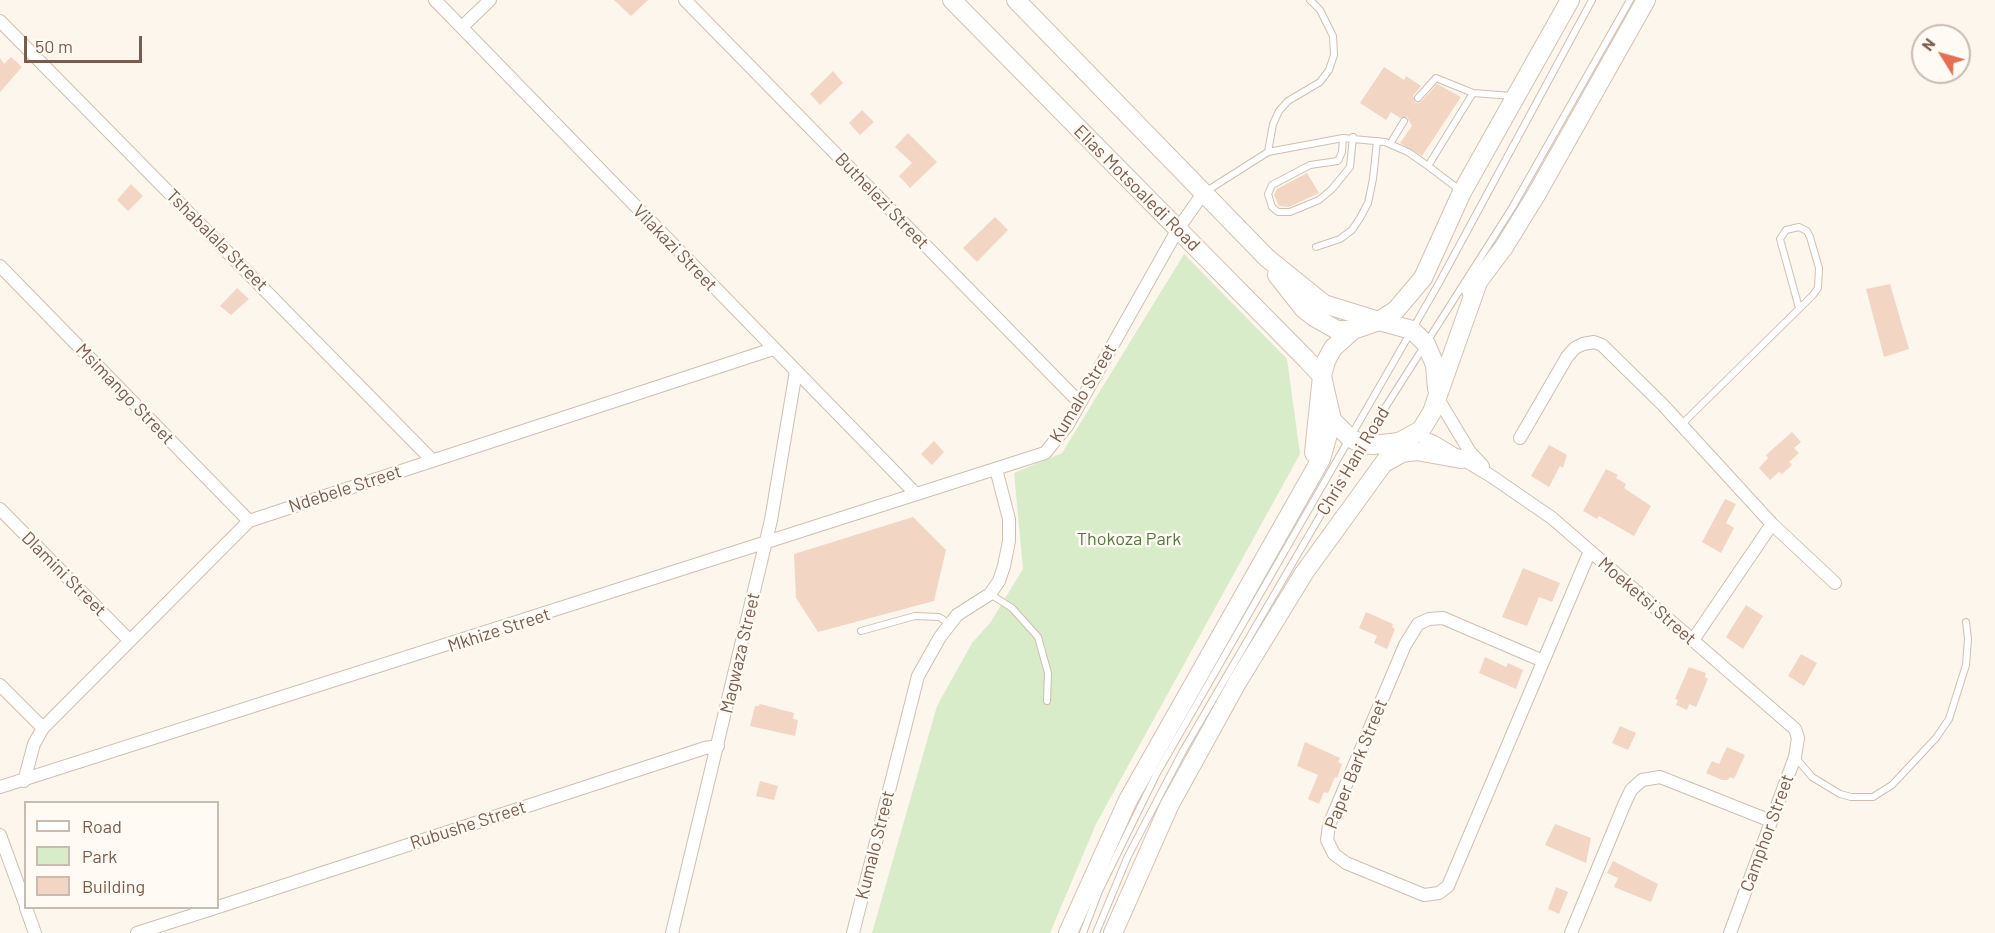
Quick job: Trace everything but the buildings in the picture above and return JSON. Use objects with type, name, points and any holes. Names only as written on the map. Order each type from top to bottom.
[{"type":"main road","name":"Elias Motsoaledi Road","points":[[952,0],[1322,376]]},
{"type":"main road","points":[[1016,0],[1267,258],[1324,304],[1412,330],[1426,344],[1435,365],[1437,397]]},
{"type":"main road","points":[[1267,258],[1303,309],[1337,330],[1353,330],[1379,321],[1396,310],[1423,278],[1462,192],[1570,0]]},
{"type":"main road","points":[[1435,365],[1452,324],[1536,195],[1646,0]]},
{"type":"main road","points":[[1322,376],[1332,420],[1356,441],[1399,442],[1415,434],[1426,423],[1437,397],[1478,282]]},
{"type":"main road","points":[[1303,490],[1315,448],[1322,376],[1333,348],[1353,330]]},
{"type":"main road","name":"Chris Hani Road","points":[[1068,933],[1128,800],[1321,459],[1332,420]]},
{"type":"main road","name":"Chris Hani Road","points":[[1113,933],[1170,806],[1238,681],[1304,573],[1399,442]]},
{"type":"main road","points":[[1384,464],[1402,453],[1416,451],[1461,459]]},
{"type":"street","name":"Vilakazi Street","points":[[435,0],[916,494]]},
{"type":"street","points":[[462,27],[490,0]]},
{"type":"street","name":"Buthelezi Street","points":[[685,0],[1079,402]]},
{"type":"street","name":"Tshabalala Street","points":[[0,21],[432,460]]},
{"type":"street","name":"Kumalo Street","points":[[996,469],[1045,453],[1060,437],[1178,229],[1204,192]]},
{"type":"street","name":"Msimango Street","points":[[0,266],[249,521]]},
{"type":"street","points":[[1520,438],[1567,357],[1575,348],[1594,342],[1608,348],[1772,524],[1834,583]]},
{"type":"street","name":"Ndebele Street","points":[[24,781],[34,744],[43,728],[128,639],[249,521],[773,349]]},
{"type":"street","name":"Magwaza Street","points":[[672,933],[771,520],[796,371]]},
{"type":"street","name":"Moeketsi Street","points":[[1437,397],[1470,453],[1491,476]]},
{"type":"street","name":"Moeketsi Street","points":[[1415,434],[1434,442],[1491,476],[1552,519],[1788,721],[1796,733]]},
{"type":"street","points":[[990,594],[999,581],[1009,541],[1009,519],[996,469]]},
{"type":"street","name":"Mkhize Street","points":[[0,787],[996,469]]},
{"type":"street","name":"Dlamini Street","points":[[0,509],[128,639]]},
{"type":"street","points":[[1693,640],[1772,524]]},
{"type":"street","name":"Paper Bark Street","points":[[1543,661],[1443,618],[1429,619],[1415,627],[1329,825],[1328,840],[1334,854],[1346,863],[1424,896],[1434,895],[1445,889],[1543,661],[1590,551]]},
{"type":"street","name":"Kumalo Street","points":[[853,933],[912,690],[924,665],[957,615],[990,594]]},
{"type":"street","points":[[0,685],[43,728]]},
{"type":"street","name":"Camphor Street","points":[[1730,933],[1795,757],[1796,733]]},
{"type":"street","name":"Rubushe Street","points":[[219,906],[718,746]]},
{"type":"street","points":[[1571,933],[1624,805],[1631,790],[1642,780],[1660,777],[1771,821]]},
{"type":"street","points":[[1,841],[24,902]]},
{"type":"street","points":[[27,909],[35,933]]},
{"type":"street","name":"Rubushe Street","points":[[137,933],[210,909]]},
{"type":"lane","points":[[1268,152],[1273,124],[1279,111],[1288,101],[1320,82],[1329,70],[1334,55],[1333,36],[1320,10],[1310,0]]},
{"type":"lane","name":"Chris Hani Road","points":[[1096,933],[1128,856],[1183,752],[1356,441],[1412,330],[1592,0]]},
{"type":"lane","name":"Chris Hani Road","points":[[1083,933],[1099,891],[1157,773],[1356,441],[1426,344],[1512,208],[1630,0]]},
{"type":"lane","points":[[1418,98],[1436,78],[1473,93],[1515,96]]},
{"type":"lane","points":[[1428,166],[1473,93]]},
{"type":"lane","points":[[1390,144],[1404,121]]},
{"type":"lane","points":[[1204,192],[1268,152],[1353,137],[1390,144],[1428,166],[1462,192]]},
{"type":"lane","points":[[1343,138],[1342,152],[1338,161],[1310,165],[1272,185],[1268,194],[1272,207],[1278,212],[1290,212],[1319,200],[1332,189],[1350,167],[1353,137]]},
{"type":"lane","points":[[1316,247],[1340,239],[1352,230],[1360,218],[1368,203],[1377,141]]},
{"type":"lane","points":[[1681,425],[1813,295],[1820,281],[1810,237],[1807,231],[1799,226],[1786,230],[1780,239],[1799,308]]},
{"type":"lane","points":[[990,594],[1012,609],[1038,637],[1048,673],[1047,701]]},
{"type":"lane","points":[[861,631],[915,616],[939,617],[950,624]]},
{"type":"lane","points":[[1795,757],[1812,777],[1840,794],[1851,797],[1873,797],[1892,785],[1936,738],[1948,719],[1966,664],[1968,639],[1966,622]]},
{"type":"green space","name":"Thokoza Park","points":[[1184,254],[1287,359],[1300,454],[1096,824],[1050,933],[872,933],[937,706],[972,643],[990,623],[1023,569],[1014,473],[1062,453]]}]
